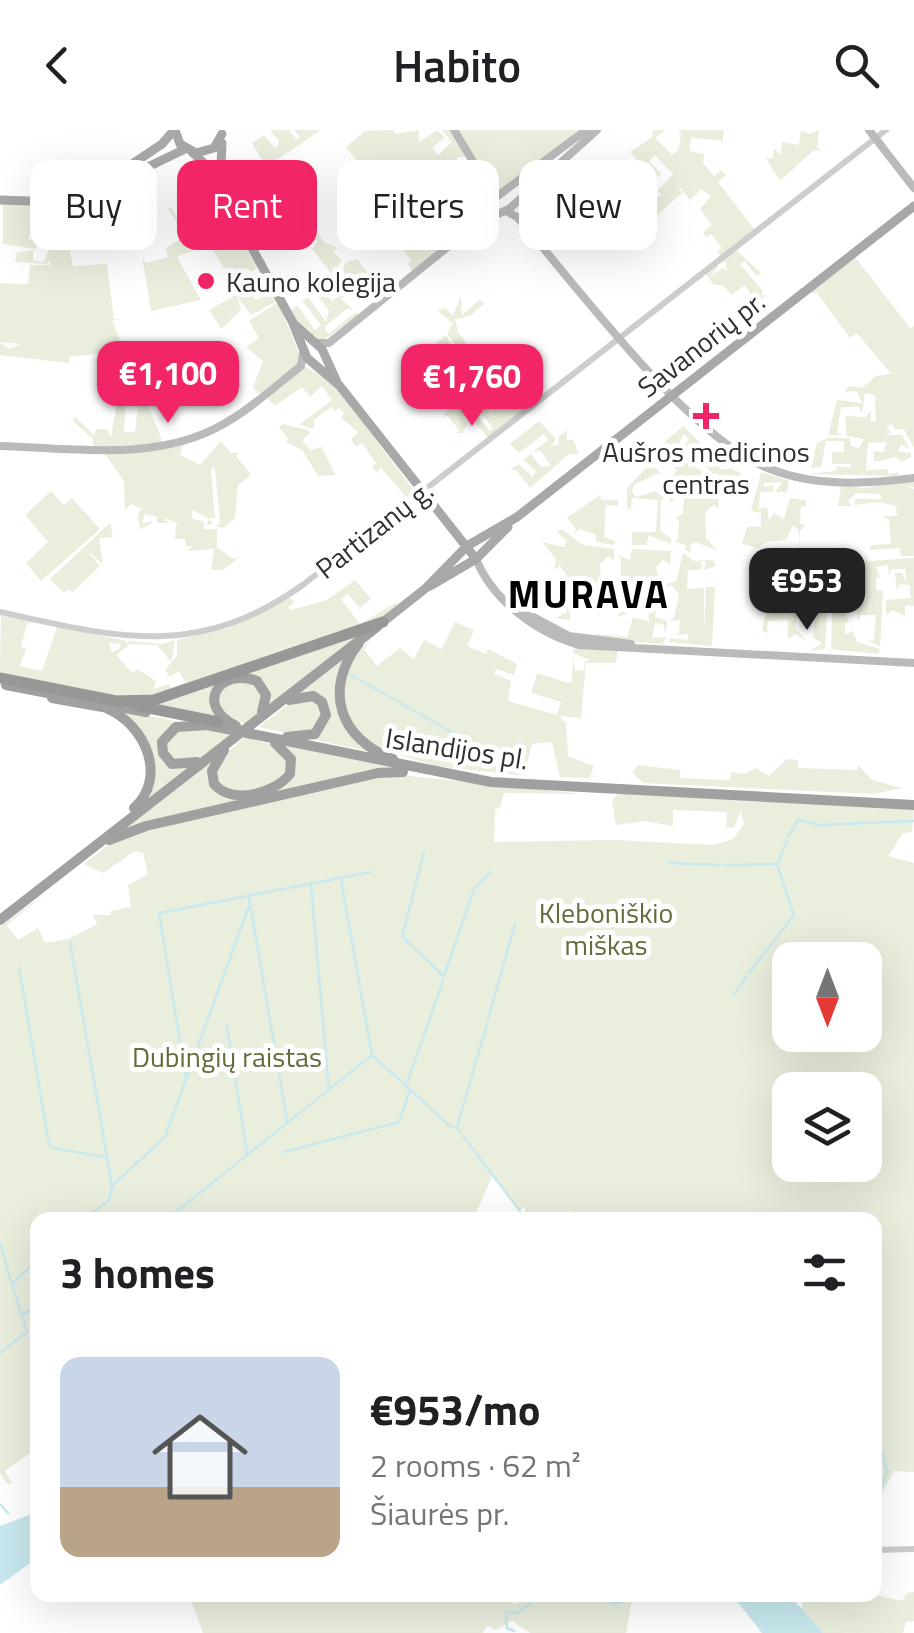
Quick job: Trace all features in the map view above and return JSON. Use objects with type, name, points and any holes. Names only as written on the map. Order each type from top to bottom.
[{"type":"highway","name":"Savanorių pr.","points":[[0,920],[383,622]]},
{"type":"highway","points":[[111,704],[154,700],[383,622]]},
{"type":"highway","name":"Savanorių pr.","points":[[0,920],[371,631]]},
{"type":"highway","points":[[361,641],[341,677],[342,714],[368,748],[399,761]]},
{"type":"highway","points":[[234,728],[219,716],[214,706],[215,692],[231,679],[250,678],[263,686],[266,703],[256,720]]},
{"type":"highway","points":[[0,683],[43,696],[140,711]]},
{"type":"highway","name":"Islandijos pl.","points":[[0,683],[234,728],[450,776],[577,788],[588,796],[596,789],[914,801]]},
{"type":"highway","name":"Islandijos pl.","points":[[0,683],[214,724]]},
{"type":"highway","points":[[283,702],[298,695],[313,696],[322,702],[326,715],[315,734],[286,736]]},
{"type":"highway","points":[[111,704],[137,730],[150,759],[145,794],[130,812]]},
{"type":"highway","points":[[211,755],[179,766],[166,759],[162,746],[176,728],[214,724]]},
{"type":"highway","points":[[227,746],[212,771],[216,787],[234,795],[263,791],[284,781],[292,766],[287,751],[263,734]]},
{"type":"highway","name":"Islandijos pl.","points":[[263,734],[399,761],[514,778],[914,801]]},
{"type":"highway","points":[[103,843],[146,826],[378,773],[450,776]]},
{"type":"highway","points":[[0,920],[58,868],[130,812],[167,789]]},
{"type":"main road","points":[[454,130],[475,160]]},
{"type":"main road","points":[[554,160],[586,130]]},
{"type":"main road","points":[[557,160],[597,130]]},
{"type":"main road","points":[[868,130],[914,188]]},
{"type":"main road","points":[[142,160],[174,131],[197,160]]},
{"type":"main road","points":[[157,161],[210,150],[223,132]]},
{"type":"main road","points":[[220,160],[223,132]]},
{"type":"main road","points":[[499,195],[672,396],[752,460],[809,478],[858,482],[914,478]]},
{"type":"main road","points":[[499,213],[519,197]]},
{"type":"main road","points":[[1,198],[30,199]]},
{"type":"main road","name":"Savanorių pr.","points":[[426,588],[476,559],[489,539],[516,517],[914,206]]},
{"type":"main road","points":[[499,209],[509,208]]},
{"type":"main road","points":[[252,250],[307,344],[520,611],[580,642],[914,660]]},
{"type":"main road","points":[[323,365],[329,343],[444,250]]},
{"type":"main road","points":[[307,344],[329,343]]},
{"type":"main road","points":[[307,344],[323,365]]},
{"type":"main road","points":[[301,366],[307,344]]},
{"type":"main road","points":[[0,446],[123,450],[184,441],[232,419],[301,366],[323,365]]},
{"type":"main road","name":"Savanorių pr.","points":[[383,622],[426,588],[465,544],[489,539]]},
{"type":"main road","points":[[450,562],[458,571]]},
{"type":"street","name":"Partizanų g.","points":[[0,612],[128,638],[170,638],[215,630],[290,594],[886,130]]},
{"type":"street","points":[[882,1550],[914,1549]]},
{"type":"green space","points":[[270,130],[289,130],[297,140],[300,137],[294,130],[321,130],[276,160],[262,160],[252,143],[264,135],[276,149],[279,141]]},
{"type":"green space","points":[[393,130],[396,134],[419,130],[419,142],[437,130],[445,137],[432,148],[438,155],[452,142],[442,130],[452,130],[467,157],[356,160],[346,147],[365,131]]},
{"type":"green space","points":[[456,130],[584,130],[543,160],[519,160],[519,177],[500,191],[499,160],[475,160]]},
{"type":"green space","points":[[653,130],[666,130],[655,138],[672,155],[679,149],[681,133],[677,130],[724,130],[722,145],[721,140],[691,138],[690,151],[704,154],[703,163],[714,176],[721,170],[726,175],[718,182],[755,230],[720,256],[717,252],[722,248],[711,234],[706,237],[703,233],[712,225],[700,209],[711,196],[701,189],[690,200],[677,183],[682,193],[657,215],[657,198],[661,195],[658,190],[673,174],[655,155],[650,160],[637,160],[630,152],[652,137]]},
{"type":"green space","points":[[801,130],[810,134],[819,130],[817,147],[821,151],[814,150],[780,181],[766,158],[773,158],[774,148],[781,155],[782,142],[799,145]]},
{"type":"green space","points":[[3,204],[30,205],[30,248],[3,244]]},
{"type":"green space","points":[[317,231],[324,242],[337,248],[333,252],[342,260],[336,269],[342,271],[346,262],[357,259],[374,281],[365,280],[341,299],[354,310],[347,309],[324,327],[328,334],[356,312],[358,315],[320,343],[306,334],[290,312],[297,305],[315,330],[321,325],[302,301],[308,297],[326,322],[329,310],[314,292],[321,288],[332,301],[338,297],[326,282],[331,273],[313,250],[317,250]]},
{"type":"green space","points":[[177,241],[177,250],[193,250],[177,257],[201,300],[151,311],[142,257],[146,263],[168,257],[166,248]]},
{"type":"green space","points":[[33,250],[33,261],[44,262],[48,250],[70,250],[73,266],[107,264],[114,319],[123,320],[112,320],[122,345],[119,351],[69,357],[69,363],[0,355],[0,283],[28,284],[30,265],[51,265],[49,261],[47,264],[15,262],[17,253]],"holes":[[[0,342],[21,344],[9,349]]]},
{"type":"green space","points":[[213,250],[247,250],[257,268],[251,272],[247,268],[233,283]]},
{"type":"green space","points":[[403,250],[441,250],[413,272],[408,264],[411,260]]},
{"type":"green space","points":[[736,250],[761,273],[757,276],[744,261],[740,264],[763,291],[761,295],[766,295],[732,328],[734,332],[726,323],[754,301],[745,285],[731,295],[723,285],[714,285],[705,273],[715,264],[718,268],[710,277],[723,268],[727,271],[725,262],[719,263]]},
{"type":"green space","points":[[855,257],[910,328],[914,326],[914,448],[904,429],[894,429],[893,424],[886,426],[891,433],[885,435],[902,435],[910,450],[901,444],[898,451],[911,453],[911,457],[902,462],[896,457],[874,462],[874,451],[884,452],[886,442],[868,443],[866,470],[888,469],[888,474],[899,472],[897,476],[809,474],[835,471],[837,466],[851,468],[851,464],[832,464],[832,452],[844,452],[844,441],[826,441],[821,467],[811,468],[817,443],[828,438],[850,438],[851,446],[859,448],[864,439],[847,436],[845,416],[865,417],[871,411],[871,421],[876,421],[875,395],[865,393],[862,414],[859,407],[841,407],[837,433],[843,435],[828,435],[837,400],[862,403],[857,391],[845,392],[849,386],[862,388],[876,376],[891,374],[857,333],[850,338],[817,293],[810,293]]},
{"type":"green space","points":[[259,271],[277,301],[251,315],[237,296],[241,310],[221,329],[209,310],[246,291],[241,284],[245,281],[256,300],[267,294]]},
{"type":"green space","points":[[461,296],[462,315],[480,299],[484,304],[470,316],[455,319],[458,332],[475,354],[448,376],[428,350],[446,335],[451,344],[447,348],[454,354],[448,359],[443,350],[439,353],[447,367],[453,367],[464,355],[447,334],[453,324],[438,311],[445,308],[453,315]]},
{"type":"green space","points":[[278,302],[302,361],[263,393],[257,393],[253,387],[263,361],[246,347],[259,338],[249,321]]},
{"type":"green space","points":[[304,366],[333,383],[416,493],[408,499],[381,468],[376,472],[372,467],[376,463],[362,443],[356,447],[351,440],[358,432],[341,418],[344,414],[339,408],[335,411],[331,407],[314,420],[314,429],[300,424],[332,400],[322,386],[310,397],[302,387],[275,406],[267,398]]},
{"type":"green space","points":[[508,377],[514,384],[517,381],[535,402],[488,438],[468,414],[462,417],[467,424],[463,433],[456,433],[459,430],[448,416],[443,417],[459,393],[490,431],[493,428],[472,402],[476,398],[480,401]]},
{"type":"green space","points":[[113,395],[126,397],[124,432],[135,432],[139,396],[148,404],[163,443],[136,448],[93,447],[93,439],[74,422],[74,416],[94,435],[96,429],[107,429],[111,437],[117,403],[113,402]]},
{"type":"green space","points":[[539,421],[556,439],[551,446],[559,445],[558,437],[567,430],[567,440],[573,440],[579,454],[569,454],[530,488],[516,470],[510,470],[519,464],[533,477],[536,471],[523,460],[531,454],[541,467],[551,466],[540,450],[533,452],[548,440],[544,434],[519,453],[510,444]]},
{"type":"green space","points":[[283,424],[308,430],[310,433],[302,440],[310,450],[322,447],[335,475],[318,476],[303,451],[286,442],[288,439],[279,427]]},
{"type":"green space","points":[[683,426],[704,446],[700,453],[722,470],[731,468],[754,481],[752,490],[744,489],[741,481],[728,479],[728,484],[717,473],[707,475],[709,469],[698,461],[697,466],[692,450],[683,446],[689,439],[683,434],[677,450],[661,464],[663,459],[654,451]]},
{"type":"green space","points":[[221,441],[231,453],[238,452],[237,457],[251,475],[238,485],[235,518],[224,528],[215,526],[220,522],[215,468],[211,469],[215,518],[192,510],[192,519],[204,521],[204,529],[217,529],[217,547],[233,559],[240,557],[223,570],[211,570],[214,549],[187,551],[193,546],[186,546],[185,539],[175,539],[176,524],[180,525],[163,517],[169,523],[157,523],[157,517],[145,514],[142,523],[155,521],[140,530],[138,513],[142,509],[131,504],[125,510],[124,481],[105,454],[183,445],[180,455],[200,465]]},
{"type":"green space","points":[[681,449],[692,464],[688,468],[693,466],[716,481],[742,488],[717,487],[719,509],[714,505],[705,512],[706,538],[717,550],[695,542],[690,546],[691,553],[685,550],[686,545],[674,541],[678,539],[679,520],[675,518],[683,514],[684,495],[678,491],[686,488],[681,475],[677,489],[668,479],[677,471],[669,459]]},
{"type":"green space","points":[[646,468],[656,468],[662,475],[657,473],[634,485],[632,492],[636,497],[656,491],[660,495],[672,486],[677,497],[670,503],[669,498],[661,499],[660,531],[671,538],[671,544],[649,535],[646,545],[632,545],[632,532],[656,532],[658,500],[632,498],[631,509],[627,508],[627,488]]},
{"type":"green space","points":[[761,472],[789,481],[787,492],[775,492],[782,482],[764,483],[764,487],[773,485],[773,492],[760,492],[759,509],[767,507],[769,521],[774,513],[784,519],[790,498],[806,500],[806,507],[801,506],[800,524],[805,525],[800,531],[799,551],[799,531],[793,525],[786,540],[767,542],[757,548],[742,544],[747,527],[761,526],[761,513],[751,511]]},
{"type":"green space","points":[[914,480],[914,487],[903,485],[914,489],[914,556],[901,556],[900,548],[869,550],[871,545],[891,544],[889,519],[884,516],[897,516],[896,506],[879,502],[855,505],[855,499],[882,499],[880,494],[856,493],[848,501],[852,506],[838,506],[841,485],[863,488]]},
{"type":"green space","points":[[51,491],[64,505],[72,498],[100,529],[41,581],[26,563],[48,542],[25,515]]},
{"type":"green space","points":[[600,495],[601,500],[618,500],[618,506],[606,505],[604,537],[616,542],[613,545],[597,542],[595,534],[580,529],[574,534],[576,529],[567,518]]},
{"type":"green space","points":[[110,523],[113,537],[99,538],[103,565],[86,549],[100,566],[73,592],[68,589],[64,593],[50,579]]},
{"type":"green space","points":[[562,529],[583,545],[614,549],[614,561],[608,556],[600,564],[601,586],[595,592],[600,594],[600,615],[589,604],[574,607],[571,601],[570,620],[555,618],[566,613],[569,603],[563,596],[567,575],[560,566],[554,570],[556,559],[542,542],[564,547],[567,541],[557,532]]},
{"type":"green space","points":[[632,549],[671,551],[670,565],[663,560],[656,567],[661,598],[656,598],[655,617],[667,621],[666,634],[663,624],[655,623],[652,638],[666,637],[663,644],[592,639],[596,634],[627,637],[633,617],[649,622],[648,586],[631,586],[629,600],[635,610],[618,617],[623,591],[614,582],[621,577],[621,559],[617,554],[630,560]]},
{"type":"green space","points":[[683,553],[694,561],[713,560],[716,566],[704,570],[706,563],[702,561],[701,570],[688,570],[687,589],[704,588],[704,635],[706,587],[715,587],[712,646],[669,642],[669,638],[688,640],[688,634],[669,635],[679,633],[680,620],[669,621],[674,618],[679,594],[671,585],[664,590],[664,584],[676,582]]},
{"type":"green space","points":[[767,555],[774,555],[766,591],[774,593],[773,601],[787,601],[788,595],[776,594],[782,570],[790,572],[792,567],[810,564],[812,557],[811,575],[804,570],[795,578],[800,604],[795,627],[806,640],[795,634],[788,639],[788,620],[768,621],[767,634],[762,630],[767,609],[757,599],[765,596],[766,577],[761,575],[768,571]]},
{"type":"green space","points":[[834,555],[870,561],[914,558],[914,606],[905,605],[905,616],[893,610],[886,615],[886,600],[910,598],[910,585],[900,584],[897,591],[895,573],[902,573],[906,582],[906,569],[891,569],[889,577],[888,565],[876,567],[880,577],[876,578],[876,590],[883,591],[880,647],[869,641],[874,640],[876,615],[860,615],[858,623],[857,606],[864,601],[848,602],[855,610],[845,611],[849,623],[845,623],[845,635],[853,631],[857,642],[880,649],[878,654],[831,649]]},
{"type":"green space","points":[[830,558],[825,649],[810,651],[822,643],[813,638],[817,604],[809,601],[815,599],[820,559]]},
{"type":"green space","points":[[355,580],[371,599],[360,608],[348,594],[341,599],[360,624],[397,602],[383,617],[171,693],[128,700],[0,675],[1,615],[36,622],[27,623],[21,647],[26,649],[20,666],[42,671],[57,627],[127,641],[123,646],[130,641],[162,644],[175,640],[171,662],[157,645],[130,644],[116,655],[132,673],[138,669],[156,681],[154,689],[168,684],[172,688],[185,682],[179,671],[170,677],[165,670],[177,656],[177,640],[229,628],[289,597],[295,602],[288,607],[291,610],[327,600]],"holes":[[[109,643],[121,644],[112,653]]]},
{"type":"green space","points":[[455,622],[474,630],[467,646],[486,654],[488,649],[517,664],[514,675],[496,669],[494,674],[511,681],[508,701],[557,715],[561,702],[531,693],[537,673],[568,683],[572,681],[573,657],[575,670],[584,671],[585,661],[590,660],[573,653],[574,645],[618,649],[616,663],[586,663],[581,718],[559,716],[566,723],[568,756],[594,766],[589,778],[560,777],[552,742],[532,744],[525,770],[518,775],[436,766],[365,744],[340,703],[349,661],[372,637],[364,649],[377,666],[400,648],[414,659],[424,640],[442,649]]},
{"type":"green space","points":[[358,635],[265,711],[257,679],[218,686],[218,717],[139,703]]},
{"type":"green space","points":[[345,661],[337,697],[371,752],[306,738],[327,712],[300,693]]},
{"type":"green space","points":[[232,680],[262,687],[260,712],[247,724],[222,717],[216,695]]},
{"type":"green space","points":[[307,695],[324,710],[320,729],[296,735],[259,727],[294,700]]},
{"type":"green space","points":[[110,707],[187,724],[180,724],[160,751],[190,767],[141,804],[150,752]]},
{"type":"green space","points":[[191,727],[234,734],[197,761],[175,764],[163,746],[166,736]]},
{"type":"green space","points":[[245,737],[280,747],[292,767],[266,789],[224,792],[213,773],[222,757]]},
{"type":"green space","points":[[281,744],[414,772],[395,770],[125,828],[214,759],[211,780],[239,797],[292,776]]},
{"type":"green space","points":[[787,759],[798,760],[798,768],[857,770],[858,765],[872,780],[902,788],[873,794],[643,783],[633,773],[638,765],[680,770],[680,778],[730,780],[731,772],[744,774],[756,768],[769,776]]},
{"type":"green space","points":[[381,773],[584,794],[504,793],[500,808],[495,809],[494,842],[615,840],[714,845],[733,839],[744,824],[741,811],[734,828],[726,827],[727,812],[673,810],[673,826],[645,821],[616,825],[612,800],[619,793],[914,807],[912,832],[903,833],[888,856],[914,863],[914,1472],[894,1471],[882,1494],[882,1212],[524,1212],[527,1207],[519,1210],[493,1175],[476,1212],[30,1212],[30,1453],[5,1471],[12,1483],[8,1485],[0,1473],[0,927],[49,890],[7,925],[18,940],[38,928],[45,943],[69,939],[97,924],[93,915],[111,915],[111,911],[131,907],[128,885],[148,874],[143,853],[135,851],[103,873],[84,864],[116,838]]},
{"type":"green space","points":[[914,1592],[914,1621],[906,1622],[903,1633],[823,1633],[801,1609],[803,1602],[882,1602],[882,1597],[902,1601],[907,1593]]},
{"type":"green space","points":[[192,1602],[632,1602],[626,1633],[530,1633],[512,1621],[495,1630],[487,1625],[483,1633],[203,1633]]},
{"type":"water","points":[[30,1515],[30,1563],[0,1585],[0,1526]]},
{"type":"water","points":[[738,1602],[795,1602],[823,1633],[762,1633]]},
{"type":"waterway","points":[[349,674],[500,759]]},
{"type":"waterway","points":[[788,837],[798,820],[819,825],[914,821]]},
{"type":"waterway","points":[[778,863],[787,841]]},
{"type":"waterway","points":[[424,852],[402,937],[444,976],[474,889],[490,872]]},
{"type":"waterway","points":[[669,863],[720,865]]},
{"type":"waterway","points":[[725,865],[776,864]]},
{"type":"waterway","points":[[749,973],[794,915],[777,864]]},
{"type":"waterway","points":[[186,1078],[159,913],[371,872]]},
{"type":"waterway","points":[[341,880],[372,1055]]},
{"type":"waterway","points":[[311,885],[329,1090]]},
{"type":"waterway","points":[[249,897],[287,1120]]},
{"type":"waterway","points":[[112,1186],[165,1137],[250,903]]},
{"type":"waterway","points":[[488,1019],[515,924]]},
{"type":"waterway","points":[[70,942],[112,1186],[109,1200],[94,1212]]},
{"type":"waterway","points":[[19,968],[49,1144],[53,1148],[106,1157]]},
{"type":"waterway","points":[[734,994],[746,977]]},
{"type":"waterway","points":[[407,1083],[443,981]]},
{"type":"waterway","points":[[460,1132],[457,1127],[487,1024]]},
{"type":"waterway","points":[[227,1026],[247,1153]]},
{"type":"waterway","points":[[176,1212],[372,1055],[450,1126],[457,1127]]},
{"type":"waterway","points":[[283,1152],[399,1122],[410,1090]]},
{"type":"waterway","points":[[463,1136],[520,1211]]},
{"type":"waterway","points":[[0,1244],[22,1317]]},
{"type":"waterway","points":[[13,1283],[30,1267]]},
{"type":"waterway","points":[[22,1314],[30,1310]]},
{"type":"waterway","points":[[0,1353],[27,1332],[23,1319]]},
{"type":"waterway","points":[[882,1454],[887,1471],[882,1485]]},
{"type":"waterway","points":[[0,1504],[8,1513]]},
{"type":"waterway","points":[[514,1631],[507,1628],[506,1612],[517,1613],[532,1602]]},
{"type":"waterway","points":[[609,1602],[620,1602]]},
{"type":"place","name":"Kauno kolegija","points":[[206,281]]},
{"type":"place","name":"Aušros medicinos centras","points":[[706,416]]},
{"type":"district","name":"MURAVA","points":[[589,594]]},
{"type":"park label","name":"Kleboniškio miškas","points":[[606,928]]},
{"type":"park label","name":"Dubingių raistas","points":[[227,1056]]}]
